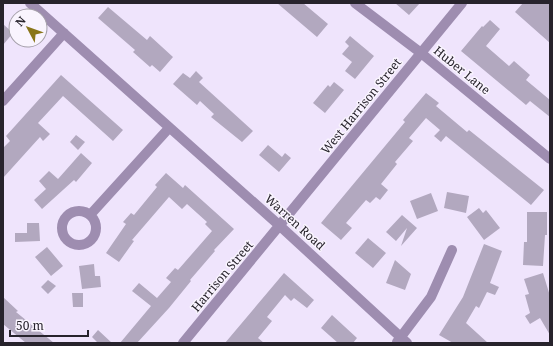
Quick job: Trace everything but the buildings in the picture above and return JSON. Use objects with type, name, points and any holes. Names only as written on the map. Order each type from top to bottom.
[{"type":"street","name":"Warren Road","points":[[30,3],[280,226],[401,341]]},
{"type":"street","name":"Huber Lane","points":[[355,3],[421,53],[550,159]]},
{"type":"street","name":"West Harrison Street","points":[[280,226],[462,3]]},
{"type":"street","points":[[3,101],[64,33]]},
{"type":"street","points":[[90,215],[169,128]]},
{"type":"street","name":"Harrison Street","points":[[183,343],[280,226]]},
{"type":"street","points":[[401,341],[432,297],[452,250]]}]
